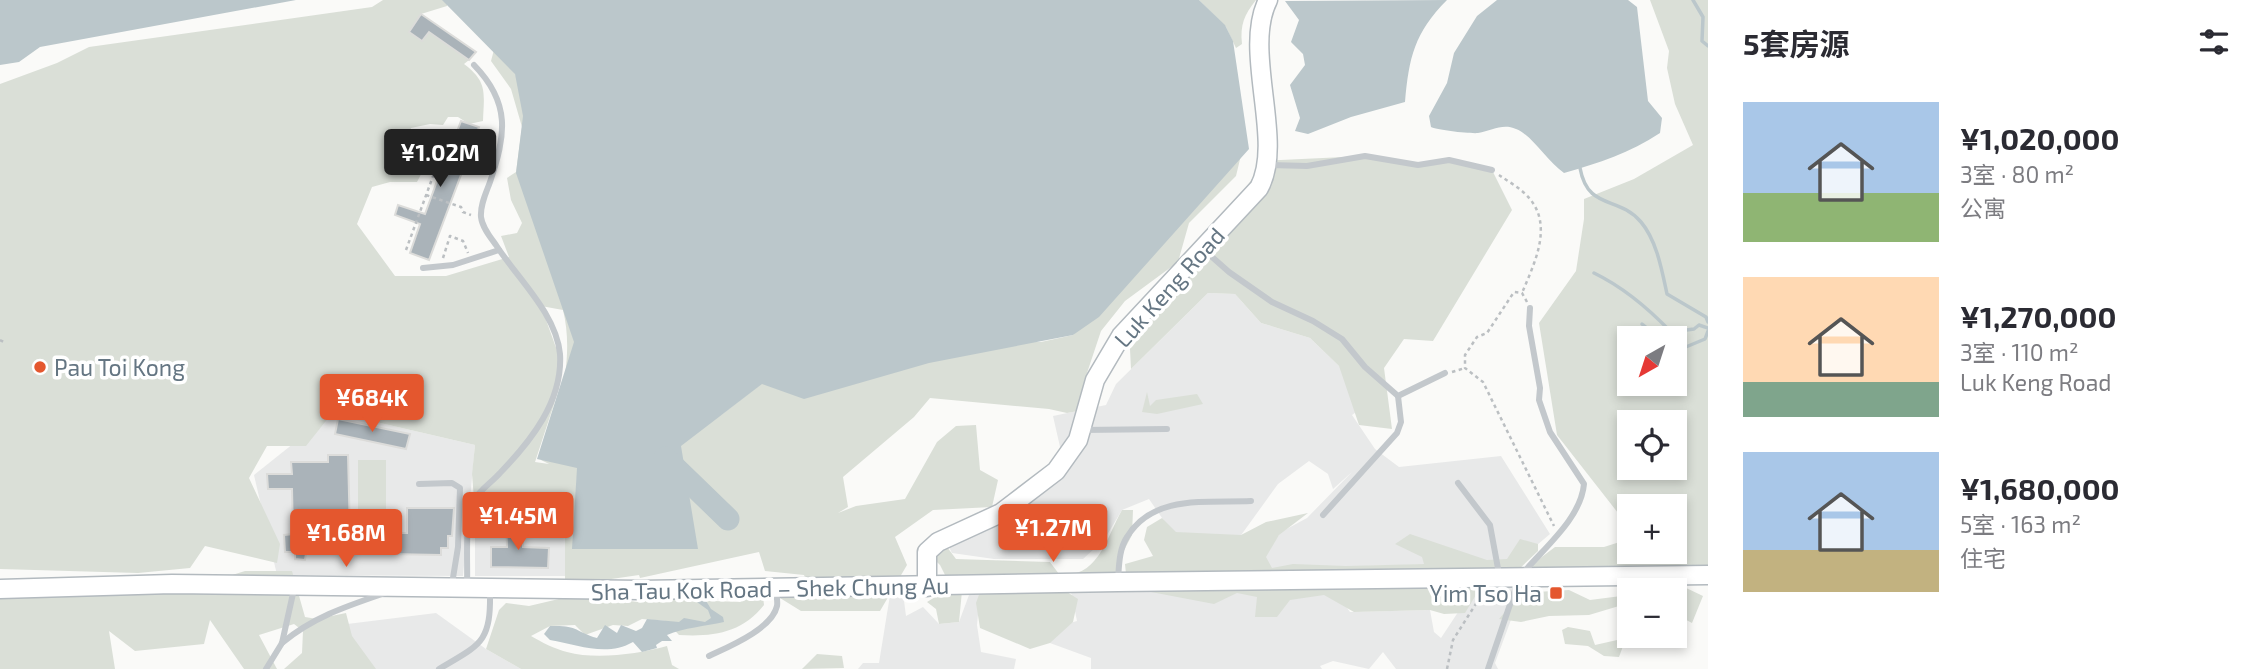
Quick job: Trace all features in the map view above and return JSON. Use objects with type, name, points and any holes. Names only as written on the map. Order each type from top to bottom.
[{"type":"main road","name":"Luk Keng Road","points":[[927,587],[928,552],[938,542],[1001,513],[1041,484],[1065,460],[1083,430],[1095,380],[1115,344],[1134,320],[1256,193],[1264,180],[1267,165],[1260,32],[1261,18],[1268,0]]},
{"type":"main road","name":"Sha Tau Kok Road – Shek Chung Au","points":[[0,589],[172,584],[459,590],[640,590],[1708,575]]},
{"type":"lane","points":[[459,590],[474,500],[520,450],[544,417],[556,391],[560,369],[560,352],[554,332],[542,309],[499,250],[481,220],[481,208],[503,144],[503,130],[494,91],[489,80],[474,65]]},
{"type":"lane","points":[[1267,165],[1307,166],[1365,156],[1418,165],[1449,160],[1492,170]]},
{"type":"lane","points":[[1203,249],[1229,272],[1272,302],[1313,321],[1342,339],[1365,367],[1398,396],[1402,422],[1396,433],[1323,515]]},
{"type":"lane","points":[[423,268],[453,265],[499,250]]},
{"type":"lane","points":[[1488,669],[1519,579],[1555,536],[1569,524],[1583,493],[1584,484],[1549,432],[1539,400],[1540,388],[1529,326],[1530,307]]},
{"type":"lane","points":[[1398,396],[1445,373]]},
{"type":"lane","points":[[1083,430],[1167,429]]},
{"type":"lane","points":[[419,484],[452,483],[460,488],[459,590]]},
{"type":"lane","points":[[1458,483],[1490,524],[1496,579]]},
{"type":"lane","points":[[1118,582],[1126,538],[1158,508],[1178,504],[1251,501]]},
{"type":"lane","points":[[282,643],[294,587]]},
{"type":"lane","points":[[709,656],[746,638],[771,616],[777,607],[776,588]]},
{"type":"lane","points":[[266,669],[282,643],[300,628],[319,617],[397,589]]},
{"type":"lane","points":[[439,669],[477,646],[485,635],[491,620],[490,589]]},
{"type":"path","points":[[406,250],[447,138]]},
{"type":"path","points":[[1492,170],[1529,197],[1540,215],[1539,253],[1522,293]]},
{"type":"path","points":[[426,195],[461,207],[463,212]]},
{"type":"path","points":[[443,258],[450,236],[463,242],[471,259]]},
{"type":"path","points":[[1522,293],[1514,292],[1488,333],[1478,337],[1465,355],[1465,368],[1483,382],[1554,527],[1555,536]]},
{"type":"path","points":[[1522,293],[1530,307]]},
{"type":"path","points":[[0,340],[6,342]]},
{"type":"path","points":[[1447,669],[1453,639],[1496,579]]},
{"type":"shaded area","points":[[0,0],[296,0],[40,47],[19,62],[0,65]]},
{"type":"shaded area","points":[[383,0],[447,0],[447,6],[421,14],[416,30],[442,34],[469,60],[464,64],[472,70],[483,89],[483,121],[469,124],[458,117],[448,117],[443,125],[430,124],[411,128],[409,138],[429,159],[417,182],[390,182],[372,187],[357,224],[395,276],[446,276],[509,257],[501,236],[517,233],[522,223],[511,200],[507,178],[516,172],[522,127],[511,89],[491,61],[495,46],[503,44],[657,423],[721,415],[769,378],[1003,342],[1041,342],[1073,335],[1242,151],[1236,176],[1189,223],[1178,262],[1125,301],[1101,331],[1085,379],[1078,411],[1067,413],[930,398],[914,417],[843,477],[848,507],[838,513],[856,506],[905,499],[937,442],[956,426],[976,425],[980,470],[998,480],[992,507],[933,510],[895,537],[907,565],[880,611],[801,611],[780,598],[809,588],[804,575],[765,571],[759,552],[640,578],[639,575],[584,583],[565,579],[565,535],[554,525],[523,512],[475,512],[472,474],[475,445],[333,412],[306,446],[267,446],[249,478],[280,544],[277,563],[205,546],[190,568],[138,573],[0,569],[0,84],[57,63],[89,47],[372,7]],"holes":[[[541,306],[563,310],[567,347],[559,405],[541,460],[549,464],[535,462],[555,401],[559,356]],[[577,477],[659,548],[573,549]]]},
{"type":"shaded area","points":[[442,0],[1199,0],[1225,25],[1233,41],[1249,149],[1099,317],[1073,335],[929,363],[804,399],[762,384],[681,446],[698,549],[572,549],[577,468],[537,459],[574,342],[516,173],[523,116],[515,74]]},
{"type":"shaded area","points":[[1199,0],[1256,0],[1244,20],[1242,44],[1236,48],[1226,27]]},
{"type":"shaded area","points":[[1447,0],[1427,24],[1415,47],[1405,102],[1351,117],[1308,134],[1295,131],[1300,118],[1290,85],[1305,65],[1303,54],[1291,42],[1299,20],[1285,1]]},
{"type":"shaded area","points":[[1497,0],[1628,0],[1637,7],[1648,101],[1662,118],[1660,133],[1614,157],[1564,173],[1528,137],[1511,127],[1474,133],[1431,127],[1429,116],[1447,83],[1454,53],[1477,16]]},
{"type":"shaded area","points":[[1650,0],[1708,0],[1708,579],[1617,578],[1617,580],[1543,581],[1530,566],[1555,547],[1604,547],[1617,543],[1617,564],[1687,564],[1687,494],[1617,494],[1617,512],[1557,435],[1539,323],[1576,271],[1584,219],[1584,199],[1634,179],[1693,145],[1675,104],[1667,68],[1669,51]]},
{"type":"shaded area","points":[[1365,156],[1418,165],[1456,161],[1492,170],[1512,210],[1433,341],[1404,339],[1384,368],[1392,429],[1359,425],[1339,366],[1310,338],[1261,323],[1235,294],[1208,293],[1131,369],[1129,329],[1203,246],[1255,175],[1260,161]]},
{"type":"shaded area","points":[[1208,293],[1235,294],[1261,323],[1310,338],[1339,366],[1379,396],[1352,415],[1375,449],[1399,467],[1501,456],[1550,534],[1517,562],[1254,569],[1281,532],[1307,518],[1352,472],[1333,489],[1328,474],[1309,461],[1278,484],[1239,538],[1213,540],[1171,531],[1149,499],[1122,510],[1104,540],[1083,559],[994,559],[952,553],[945,539],[1013,507],[1063,460],[1053,416],[1106,405],[1116,384]]},
{"type":"shaded area","points":[[1147,392],[1150,406],[1156,400],[1197,394],[1203,404],[1157,414],[1142,412]]},
{"type":"shaded area","points":[[333,412],[475,445],[463,576],[277,575],[254,475]]},
{"type":"shaded area","points":[[358,460],[386,460],[386,515],[358,515]]},
{"type":"shaded area","points":[[1122,510],[1133,510],[1132,535],[1121,556],[1115,577],[948,581],[940,565],[927,552],[944,543],[956,559],[1050,562],[1059,574],[1072,574],[1083,570],[1100,554]]},
{"type":"shaded area","points":[[475,512],[565,513],[565,576],[475,576]]},
{"type":"shaded area","points":[[1308,513],[1279,535],[1266,557],[1272,568],[1293,564],[1424,564],[1422,557],[1395,544],[1410,534],[1487,560],[1507,559],[1520,539],[1538,544],[1538,551],[1516,572],[1482,585],[1465,613],[1444,614],[1430,610],[1354,612],[1324,595],[1290,600],[1277,617],[1255,617],[1257,597],[1237,593],[1214,604],[1151,592],[1126,574],[1125,564],[1153,556],[1144,540],[1147,527],[1162,518],[1176,532],[1241,535],[1266,522]]},
{"type":"shaded area","points":[[245,571],[292,571],[305,617],[317,619],[346,613],[352,636],[376,669],[284,669],[302,653],[303,631],[294,624],[259,635],[277,669],[244,669],[210,620],[204,644],[135,651],[109,631],[115,669],[0,669],[0,588],[178,592]]},
{"type":"shaded area","points":[[1525,582],[1495,663],[1498,669],[1396,669],[1383,652],[1369,669],[1333,661],[1320,666],[1322,669],[1091,669],[1091,658],[1028,635],[1077,621],[1071,592],[1334,589],[1350,612],[1430,610],[1434,632],[1441,638],[1476,585]]},
{"type":"shaded area","points":[[762,588],[764,605],[755,614],[736,627],[715,634],[679,635],[666,621],[642,619],[628,626],[613,625],[585,635],[575,625],[550,626],[531,636],[562,651],[591,656],[630,654],[667,646],[672,665],[679,669],[521,669],[486,649],[499,610],[506,603],[529,606],[580,594],[637,602],[659,599],[740,602]]},
{"type":"shaded area","points":[[1026,588],[1067,592],[1078,599],[1073,622],[1050,643],[1030,649],[980,628],[976,603],[980,592],[1002,594]]},
{"type":"shaded area","points":[[1687,588],[1703,596],[1692,623],[1687,620]]},
{"type":"shaded area","points":[[1569,590],[1590,600],[1617,597],[1617,607],[1589,615],[1549,616],[1521,622],[1499,619],[1521,593]]},
{"type":"shaded area","points":[[945,591],[962,591],[959,622],[939,624],[936,609],[927,602]]},
{"type":"shaded area","points":[[903,593],[906,616],[923,607],[939,624],[959,622],[969,595],[980,594],[977,625],[981,652],[1016,659],[1014,669],[858,669],[863,663],[879,663],[890,595]]},
{"type":"shaded area","points":[[703,596],[711,609],[723,617],[724,622],[667,635],[672,641],[662,641],[656,645],[657,648],[642,652],[633,642],[613,649],[592,649],[550,640],[544,634],[550,626],[559,626],[597,638],[605,625],[617,633],[621,625],[636,631],[642,628],[647,619],[679,622],[684,618],[705,622],[711,618],[708,610],[690,597]]},
{"type":"shaded area","points":[[436,613],[486,649],[521,669],[369,669],[331,626]]},
{"type":"shaded area","points":[[1568,627],[1590,631],[1595,645],[1617,640],[1617,648],[1622,648],[1619,657],[1604,656],[1588,646],[1565,644],[1562,630]]},
{"type":"shaded area","points":[[817,654],[842,656],[844,668],[802,669]]},
{"type":"building","points":[[421,14],[476,52],[469,60],[429,32],[422,41],[409,32]]},
{"type":"building","points":[[461,121],[479,127],[429,260],[410,253],[420,224],[395,215],[398,205],[425,214],[445,154],[418,145],[422,135],[452,145]]},
{"type":"building","points":[[338,419],[410,434],[406,449],[335,434]]},
{"type":"building","points":[[328,455],[348,455],[350,533],[407,533],[407,508],[454,508],[452,536],[448,536],[448,548],[441,548],[441,555],[335,553],[335,543],[315,543],[315,547],[307,547],[305,560],[295,559],[295,552],[285,552],[284,535],[293,534],[292,489],[268,489],[267,474],[292,474],[291,462],[328,462]]},
{"type":"building","points":[[506,522],[522,522],[523,547],[549,548],[548,568],[491,567],[491,547],[507,547]]},
{"type":"waterway","points":[[1693,0],[1703,17],[1702,41],[1708,46]]},
{"type":"waterway","points":[[1580,168],[1590,191],[1632,214],[1647,230],[1658,256],[1667,294],[1706,317],[1708,322]]},
{"type":"waterway","points":[[1594,273],[1635,299],[1671,332],[1694,329],[1699,325],[1708,328]]},
{"type":"waterway","points":[[1687,346],[1705,339],[1708,331]]},
{"type":"waterway","points":[[665,458],[728,519]]},
{"type":"place","name":"Pau Toi Kong","points":[[40,367]]},
{"type":"place","name":"Yim Tso Ha","points":[[1556,593]]}]
